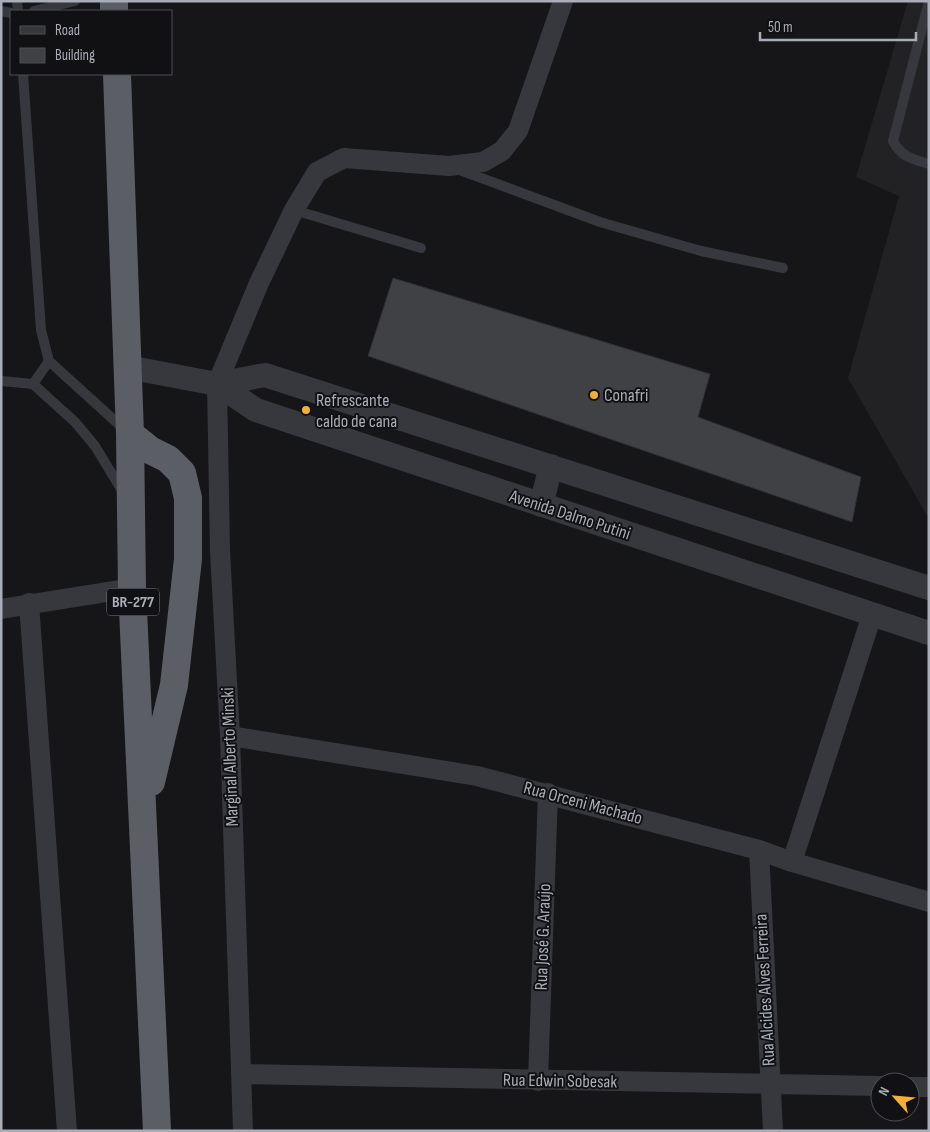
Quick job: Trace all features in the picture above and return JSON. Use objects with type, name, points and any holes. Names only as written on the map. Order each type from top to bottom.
[{"type":"highway","name":"BR-277","points":[[117,75],[130,434],[132,588],[144,810],[157,1131]]},
{"type":"highway","points":[[130,434],[150,450],[168,459],[182,473],[188,498],[188,559],[174,686],[144,810]]},
{"type":"street","points":[[217,384],[259,283],[294,210],[317,172],[344,158],[449,166],[483,162],[502,151],[518,131],[563,1]]},
{"type":"street","name":"Avenida Dalmo Putini","points":[[127,367],[217,384],[265,375],[929,588]]},
{"type":"street","name":"Avenida Dalmo Putini","points":[[217,384],[256,410],[872,615],[928,629]]},
{"type":"street","name":"Marginal Alberto Minski","points":[[217,384],[220,551],[230,736],[243,1131]]},
{"type":"street","points":[[541,505],[551,466]]},
{"type":"street","points":[[188,559],[220,551]]},
{"type":"street","points":[[1,609],[132,588]]},
{"type":"street","points":[[30,603],[67,1131]]},
{"type":"street","points":[[792,862],[872,615]]},
{"type":"street","name":"Rua Orceni Machado","points":[[230,736],[477,776],[548,793],[759,850],[792,862],[929,902]]},
{"type":"street","name":"Rua José G. Araújo","points":[[538,1081],[548,793]]},
{"type":"street","name":"Rua Alcides Alves Ferreira","points":[[759,850],[773,1131]]},
{"type":"street","name":"Rua Edwin Sobesak","points":[[241,1074],[870,1086]]},
{"type":"lane","points":[[38,10],[75,1]]},
{"type":"lane","points":[[929,1],[893,141],[898,151],[908,158],[929,164]]},
{"type":"lane","points":[[23,75],[42,330],[49,361],[130,434]]},
{"type":"lane","points":[[449,166],[600,222],[701,251],[783,268]]},
{"type":"lane","points":[[294,210],[421,248]]},
{"type":"lane","points":[[33,384],[49,361]]},
{"type":"lane","points":[[1,381],[33,384],[75,422],[95,446],[130,505]]},
{"type":"shaded area","points":[[908,1],[929,1],[929,519],[848,378],[899,196],[856,177]]},
{"type":"building","name":"Conafri","points":[[393,278],[710,374],[698,417],[861,477],[852,522],[368,356]]},
{"type":"place","name":"Conafri","points":[[594,395]]},
{"type":"place","name":"Refrescante caldo de cana","points":[[306,410]]}]
